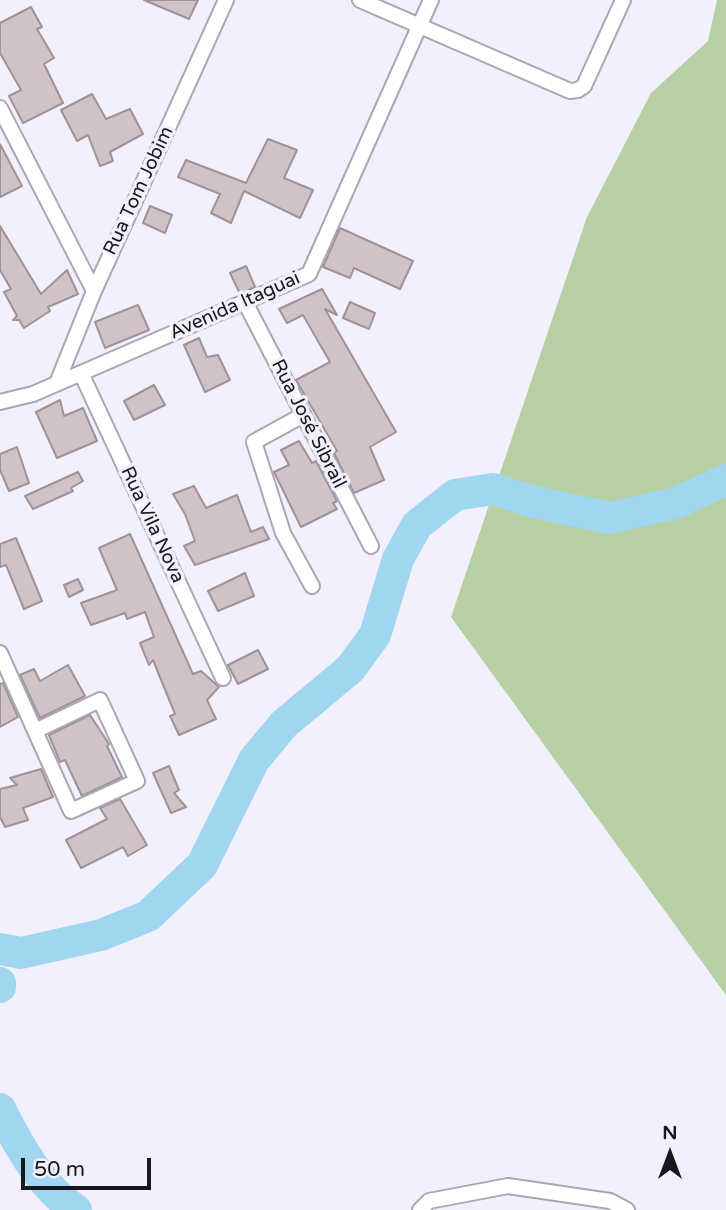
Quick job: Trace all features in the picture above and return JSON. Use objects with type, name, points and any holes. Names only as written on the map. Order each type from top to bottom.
[{"type":"street","name":"Rua Tom Jobim","points":[[57,383],[93,291],[226,0]]},
{"type":"street","points":[[360,0],[570,91],[584,86],[623,0]]},
{"type":"street","name":"Avenida Itaguai","points":[[0,402],[33,394],[309,274],[431,0]]},
{"type":"street","points":[[0,108],[93,291]]},
{"type":"street","name":"Rua José Sibrail","points":[[245,302],[371,546]]},
{"type":"street","name":"Rua Vila Nova","points":[[81,373],[223,678]]},
{"type":"street","points":[[303,415],[254,442],[283,533],[312,586]]},
{"type":"street","points":[[0,653],[35,732],[71,811],[137,781],[100,700],[35,732]]},
{"type":"street","points":[[420,1210],[429,1201],[508,1186],[610,1201],[627,1210]]},
{"type":"green space","points":[[717,0],[726,0],[726,995],[451,617],[587,217],[651,93],[708,41]]},
{"type":"building","points":[[144,0],[198,0],[189,19]]},
{"type":"building","points":[[31,7],[42,27],[37,29],[54,58],[44,64],[63,103],[23,123],[9,96],[21,90],[0,53],[0,23]]},
{"type":"building","points":[[92,94],[106,119],[130,109],[143,134],[110,152],[113,161],[100,166],[88,135],[77,141],[61,110]]},
{"type":"building","points":[[268,139],[297,150],[284,178],[313,190],[300,218],[244,191],[231,223],[211,213],[220,194],[178,177],[186,160],[246,183]]},
{"type":"building","points":[[0,144],[22,186],[0,197]]},
{"type":"building","points":[[150,206],[172,215],[165,233],[143,223]]},
{"type":"building","points":[[0,226],[41,294],[67,270],[78,294],[48,307],[50,311],[24,328],[19,320],[13,320],[17,316],[4,292],[11,289],[0,270]]},
{"type":"building","points":[[340,228],[413,261],[400,289],[354,268],[350,278],[323,267]]},
{"type":"building","points":[[246,266],[255,287],[240,294],[230,273]]},
{"type":"building","points":[[322,289],[337,315],[325,309],[396,432],[370,447],[384,480],[354,493],[334,453],[337,451],[296,380],[330,362],[303,315],[287,323],[279,309]]},
{"type":"building","points":[[350,302],[375,313],[369,329],[343,318]]},
{"type":"building","points":[[138,305],[149,330],[105,348],[95,322]]},
{"type":"building","points":[[199,338],[207,357],[218,355],[230,380],[205,392],[184,345]]},
{"type":"building","points":[[154,385],[165,405],[134,420],[124,401]]},
{"type":"building","points":[[60,400],[64,416],[83,408],[97,441],[57,458],[36,412]]},
{"type":"building","points":[[299,441],[312,463],[316,461],[337,501],[333,503],[337,509],[301,527],[274,472],[289,465],[281,450]]},
{"type":"building","points":[[17,447],[29,483],[9,491],[0,470],[0,454]]},
{"type":"building","points":[[78,472],[83,481],[71,488],[73,491],[33,509],[25,496]]},
{"type":"building","points":[[194,486],[206,508],[237,495],[251,532],[263,527],[269,539],[195,565],[184,546],[195,541],[185,514],[173,494]]},
{"type":"building","points":[[130,534],[193,674],[201,671],[219,687],[207,700],[216,719],[179,735],[170,716],[175,714],[153,660],[149,665],[140,643],[154,637],[145,612],[127,619],[125,613],[91,625],[81,603],[117,590],[99,548]]},
{"type":"building","points":[[16,538],[42,601],[24,609],[6,565],[0,567],[0,544]]},
{"type":"building","points":[[245,573],[254,596],[218,611],[208,591]]},
{"type":"building","points":[[78,579],[83,590],[69,597],[64,585]]},
{"type":"building","points":[[258,650],[268,669],[238,684],[228,665]]},
{"type":"building","points":[[68,665],[85,696],[40,718],[20,675],[34,669],[40,681]]},
{"type":"building","points":[[3,683],[18,717],[0,727],[0,684]]},
{"type":"building","points":[[90,715],[109,744],[107,746],[122,777],[82,796],[65,760],[60,762],[49,735]]},
{"type":"building","points":[[169,766],[179,790],[174,793],[186,807],[171,813],[153,773]]},
{"type":"building","points":[[41,769],[53,797],[23,808],[28,820],[5,827],[0,817],[0,789],[17,785],[10,778]]},
{"type":"building","points":[[120,799],[147,845],[128,856],[123,847],[81,868],[66,840],[107,819],[100,808]]},
{"type":"waterway","points":[[0,949],[21,953],[101,935],[148,916],[202,865],[254,760],[284,724],[350,669],[375,635],[398,559],[417,525],[455,495],[493,489],[534,502],[610,518],[676,503],[726,480]]},
{"type":"waterway","points":[[0,1109],[23,1151],[42,1178],[63,1201],[76,1210]]}]
